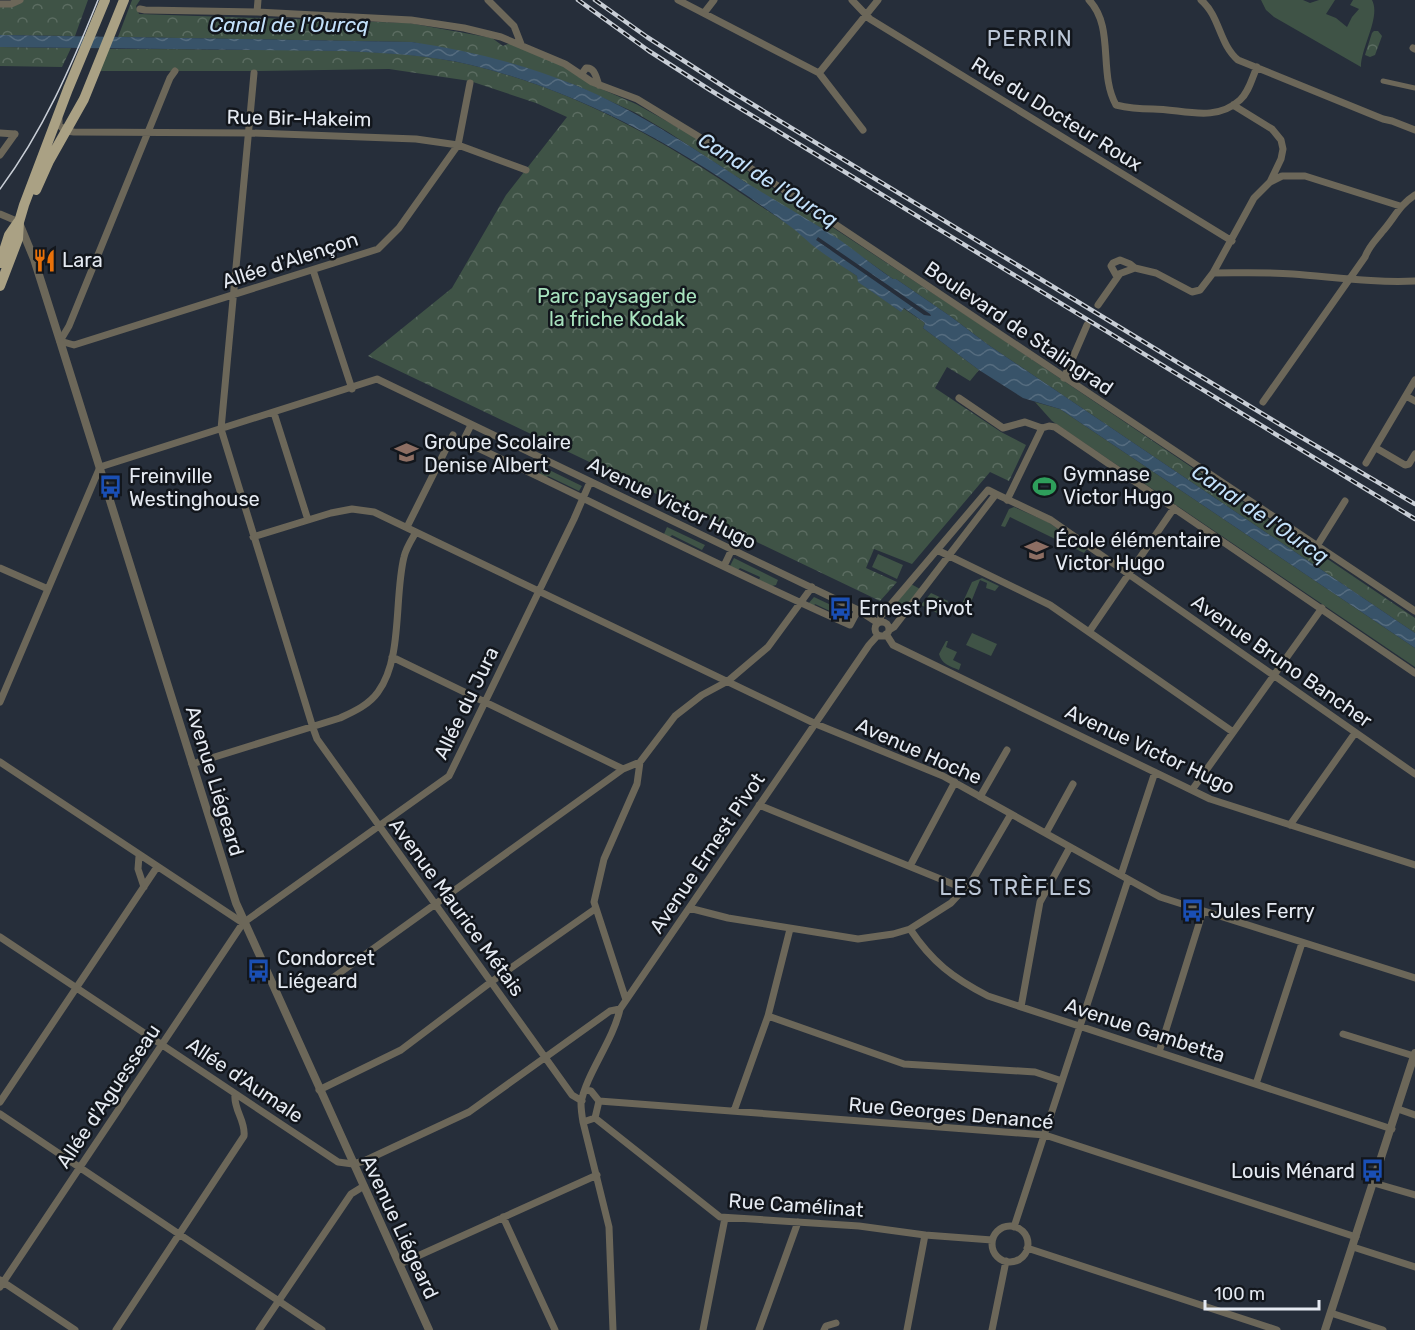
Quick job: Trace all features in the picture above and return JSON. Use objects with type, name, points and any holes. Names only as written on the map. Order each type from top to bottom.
[{"type":"main road","points":[[0,286],[18,239],[19,222],[59,113],[105,0]]},
{"type":"main road","points":[[0,263],[9,235],[29,207],[50,160],[84,99],[124,0]]},
{"type":"street","points":[[0,4],[11,4],[20,0]]},
{"type":"street","points":[[257,12],[258,0]]},
{"type":"street","points":[[488,0],[514,26],[521,44]]},
{"type":"street","points":[[678,0],[819,73],[863,130]]},
{"type":"street","points":[[704,13],[714,0]]},
{"type":"street","name":"Rue du Docteur Roux","points":[[852,0],[866,15],[1232,241]]},
{"type":"street","points":[[819,73],[879,0]]},
{"type":"street","points":[[1090,0],[1101,23],[1106,74],[1116,105],[1193,114],[1222,110],[1233,105],[1246,93],[1257,67]]},
{"type":"street","points":[[1202,0],[1211,11],[1232,55],[1246,63],[1415,130]]},
{"type":"street","points":[[140,9],[411,20],[464,27],[521,44],[565,64],[599,85]]},
{"type":"street","points":[[581,75],[586,68],[590,67],[599,85]]},
{"type":"street","points":[[60,341],[69,326],[170,78],[175,71]]},
{"type":"street","points":[[220,429],[254,73]]},
{"type":"street","points":[[1383,81],[1415,88]]},
{"type":"street","name":"Allée d'Alençon","points":[[60,341],[74,345],[378,249],[399,228],[458,146],[470,83]]},
{"type":"street","name":"Boulevard de Stalingrad","points":[[599,85],[637,99],[751,169],[1415,611]]},
{"type":"street","points":[[1233,105],[1272,129],[1281,140],[1283,149],[1281,159],[1270,182]]},
{"type":"street","points":[[59,113],[59,125],[66,130]]},
{"type":"street","name":"Rue Bir-Hakeim","points":[[66,130],[390,137],[458,146],[526,170]]},
{"type":"street","points":[[0,133],[15,134],[0,155]]},
{"type":"street","points":[[1119,275],[1113,273],[1111,266],[1116,261],[1156,273],[1192,292],[1204,287],[1232,241],[1254,198],[1270,182],[1282,176],[1300,175],[1400,206]]},
{"type":"street","points":[[1263,402],[1365,257],[1368,249],[1400,206],[1415,195]]},
{"type":"street","points":[[0,214],[19,222]]},
{"type":"street","name":"Avenue Liégeard","points":[[19,222],[34,260],[60,341],[243,923],[429,1330]]},
{"type":"street","points":[[1098,305],[1119,275],[1135,268]]},
{"type":"street","points":[[313,270],[352,389]]},
{"type":"street","points":[[1213,273],[1258,272],[1415,281]]},
{"type":"street","points":[[1064,378],[1087,325]]},
{"type":"street","name":"Avenue Victor Hugo","points":[[100,467],[377,380],[887,624],[884,633],[893,645],[1210,799],[1415,865]]},
{"type":"street","points":[[1366,463],[1415,380]]},
{"type":"street","points":[[1406,396],[1415,401]]},
{"type":"street","points":[[959,398],[1003,428],[1025,422],[1042,428],[1055,427],[1415,672]]},
{"type":"street","points":[[274,413],[308,520]]},
{"type":"street","name":"Avenue Victor Hugo","points":[[471,424],[463,441],[584,497],[800,603],[850,625],[858,610]]},
{"type":"street","points":[[1007,500],[1042,428]]},
{"type":"street","name":"Avenue Maurice Métais","points":[[220,429],[317,739],[572,1095],[582,1101]]},
{"type":"street","points":[[407,527],[453,435]]},
{"type":"street","points":[[1376,448],[1405,465],[1409,464],[1415,454]]},
{"type":"street","points":[[0,702],[100,467]]},
{"type":"street","name":"Allée du Jura","points":[[277,898],[449,776],[590,482]]},
{"type":"street","points":[[884,633],[875,629],[881,616],[988,490],[996,494]]},
{"type":"street","name":"Avenue Bruno Bancher","points":[[996,494],[1051,520],[1415,774]]},
{"type":"street","name":"Avenue Ernest Pivot","points":[[582,1101],[617,1022],[620,1009],[868,645],[894,627],[996,494]]},
{"type":"street","points":[[1317,546],[1345,501]]},
{"type":"street","points":[[1089,632],[1174,508]]},
{"type":"street","name":"Avenue Hoche","points":[[253,537],[352,509],[374,512],[816,724],[955,782],[1160,897],[1415,978]]},
{"type":"street","points":[[192,765],[313,728],[357,710],[377,694],[387,677],[392,657],[404,555],[416,532]]},
{"type":"street","points":[[724,566],[732,549]]},
{"type":"street","points":[[937,550],[1050,605],[1233,732]]},
{"type":"street","points":[[0,568],[48,589]]},
{"type":"street","points":[[626,1000],[595,909],[595,893],[600,871],[637,784],[640,762],[675,716],[702,695],[728,681],[768,647],[812,587]]},
{"type":"street","points":[[1192,790],[1322,608]]},
{"type":"street","points":[[392,657],[623,769]]},
{"type":"street","points":[[1290,825],[1355,733]]},
{"type":"street","points":[[980,797],[1007,750]]},
{"type":"street","points":[[0,762],[243,923]]},
{"type":"street","points":[[327,982],[623,769],[640,762]]},
{"type":"street","points":[[1121,875],[1155,772]]},
{"type":"street","points":[[910,866],[955,782]]},
{"type":"street","points":[[1046,833],[1073,784]]},
{"type":"street","points":[[759,805],[965,888]]},
{"type":"street","points":[[689,908],[790,929],[858,939],[893,934],[910,929],[951,903],[973,879],[1011,814]]},
{"type":"street","points":[[1021,1007],[1040,902],[1070,847]]},
{"type":"street","points":[[139,856],[138,868],[144,887]]},
{"type":"street","points":[[0,1102],[157,867]]},
{"type":"street","points":[[1014,1227],[1128,880]]},
{"type":"street","name":"Allée d'Aguesseau","points":[[1,1283],[243,923],[277,898]]},
{"type":"street","points":[[319,1090],[401,1050],[491,982],[595,909]]},
{"type":"street","points":[[1159,1052],[1203,911]]},
{"type":"street","points":[[734,1111],[768,1016],[790,929]]},
{"type":"street","name":"Avenue Gambetta","points":[[910,929],[937,964],[962,983],[988,996],[1392,1129]]},
{"type":"street","name":"Allée d'Aumale","points":[[0,937],[338,1162],[353,1164]]},
{"type":"street","points":[[1256,1084],[1302,943]]},
{"type":"street","points":[[353,1164],[469,1112],[544,1056],[610,1011],[620,1009]]},
{"type":"street","points":[[768,1016],[904,1064],[1035,1072],[1062,1081]]},
{"type":"street","points":[[1325,1330],[1392,1129],[1414,1055],[1343,1034]]},
{"type":"street","points":[[583,1122],[595,1118],[599,1101],[591,1091],[586,1090]]},
{"type":"street","points":[[116,1330],[244,1136],[245,1128],[234,1102],[235,1094]]},
{"type":"street","points":[[582,1101],[583,1122],[609,1227],[613,1330]]},
{"type":"street","name":"Rue Georges Denancé","points":[[599,1101],[1045,1135],[1356,1237]]},
{"type":"street","points":[[1398,1109],[1415,1115]]},
{"type":"street","points":[[0,1114],[322,1330]]},
{"type":"street","name":"Rue Camélinat","points":[[595,1118],[717,1216],[859,1226],[925,1235],[992,1240]]},
{"type":"street","points":[[400,1264],[597,1175]]},
{"type":"street","points":[[1374,1183],[1415,1196]]},
{"type":"street","points":[[259,1330],[351,1194],[364,1186]]},
{"type":"street","points":[[503,1217],[555,1330]]},
{"type":"street","points":[[703,1330],[725,1218]]},
{"type":"street","points":[[759,1330],[798,1222]]},
{"type":"street","points":[[1014,1227],[1025,1235],[1027,1248],[1019,1259],[1006,1261],[995,1254],[992,1240],[1000,1229],[1014,1227]]},
{"type":"street","points":[[907,1330],[925,1235]]},
{"type":"street","points":[[1353,1247],[1415,1267]]},
{"type":"street","points":[[1027,1248],[1277,1330]]},
{"type":"street","points":[[992,1330],[1006,1261]]},
{"type":"street","points":[[1,1283],[75,1330]]},
{"type":"street","points":[[1331,1313],[1383,1330]]},
{"type":"street","points":[[824,1330],[826,1326],[836,1323]]},
{"type":"green space","points":[[20,0],[88,0],[75,36],[0,35],[0,4]]},
{"type":"green space","points":[[132,0],[140,0],[136,6],[139,14],[409,23],[492,38],[503,46],[510,43],[561,65],[592,85],[636,104],[695,137],[975,321],[1415,618],[1415,633],[987,344],[823,229],[788,210],[636,113],[575,85],[516,65],[412,42],[118,37]]},
{"type":"green space","points":[[1261,0],[1303,0],[1310,3],[1319,0],[1335,0],[1326,14],[1336,18],[1347,27],[1359,9],[1350,5],[1353,0],[1372,0],[1374,15],[1361,67],[1274,17],[1266,10]]},
{"type":"green space","points":[[1374,31],[1378,31],[1382,36],[1375,55],[1370,57],[1365,55]]},
{"type":"green space","points":[[0,47],[71,48],[62,67],[0,66]]},
{"type":"green space","name":"Parc paysager de la friche Kodak","points":[[105,49],[313,50],[404,54],[471,65],[507,75],[577,101],[644,133],[708,171],[792,227],[857,276],[859,282],[900,311],[903,308],[925,323],[923,328],[979,370],[970,381],[947,367],[935,388],[1001,432],[1026,445],[1009,481],[990,472],[912,564],[874,549],[866,568],[897,582],[880,601],[368,356],[452,288],[506,195],[567,117],[536,103],[470,81],[389,69],[96,71]]},
{"type":"green space","points":[[1035,402],[1060,409],[1415,648],[1415,667],[1052,421]]},
{"type":"green space","points":[[543,467],[582,486],[579,491],[548,476],[546,478],[540,474]]},
{"type":"green space","points":[[1014,507],[1048,522],[1087,549],[1084,553],[1010,517],[1005,527],[1001,526],[1009,509]]},
{"type":"green space","points":[[667,527],[705,545],[702,550],[672,535],[670,537],[664,534]]},
{"type":"green space","points":[[878,554],[903,565],[897,579],[872,567]]},
{"type":"green space","points":[[734,558],[778,580],[776,585],[772,586],[759,580],[760,577],[730,566]]},
{"type":"green space","points":[[982,578],[999,586],[995,591],[986,588],[987,583],[980,580],[969,607],[962,604],[972,582]]},
{"type":"green space","points":[[911,584],[920,589],[902,611],[892,607]]},
{"type":"green space","points":[[931,593],[948,601],[941,615],[921,605]]},
{"type":"green space","points":[[814,597],[850,614],[847,619],[815,604],[814,606],[808,604]]},
{"type":"green space","points":[[972,633],[997,644],[991,656],[966,645]]},
{"type":"green space","points":[[948,641],[946,647],[957,652],[953,660],[961,664],[959,670],[946,664],[940,657],[939,654]]},
{"type":"water","points":[[0,35],[412,42],[495,59],[575,85],[662,129],[832,235],[987,344],[1415,633],[1415,648],[1060,409],[1023,398],[979,370],[923,328],[925,323],[904,308],[901,312],[858,282],[857,276],[717,176],[639,130],[557,92],[471,65],[392,54],[344,51],[0,47]],"holes":[[[818,237],[931,316],[924,315],[816,240]]]},
{"type":"tram line","points":[[0,189],[30,144],[55,98],[98,0]]},
{"type":"railway","points":[[578,0],[649,51],[710,90],[1415,519]]},
{"type":"railway","points":[[595,0],[729,90],[1415,504]]},
{"type":"place","name":"Lara","points":[[44,260]]},
{"type":"place","name":"Groupe Scolaire Denise Albert","points":[[406,453]]},
{"type":"place","name":"Gymnase Victor Hugo","points":[[1045,486]]},
{"type":"place","name":"Freinville Westinghouse","points":[[111,487]]},
{"type":"place","name":"École élémentaire Victor Hugo","points":[[1037,551]]},
{"type":"place","name":"Ernest Pivot","points":[[841,608]]},
{"type":"place","name":"Jules Ferry","points":[[1192,911]]},
{"type":"place","name":"Condorcet Liégeard","points":[[259,970]]},
{"type":"place","name":"Louis Ménard","points":[[1373,1171]]},
{"type":"district","name":"PERRIN","points":[[1030,38]]},
{"type":"district","name":"LES TRÈFLES","points":[[1016,887]]},
{"type":"water label","name":"Canal de l'Ourcq","points":[[289,25]]},
{"type":"water label","name":"Canal de l'Ourcq","points":[[768,180]]},
{"type":"water label","name":"Canal de l'Ourcq","points":[[1260,514]]}]
